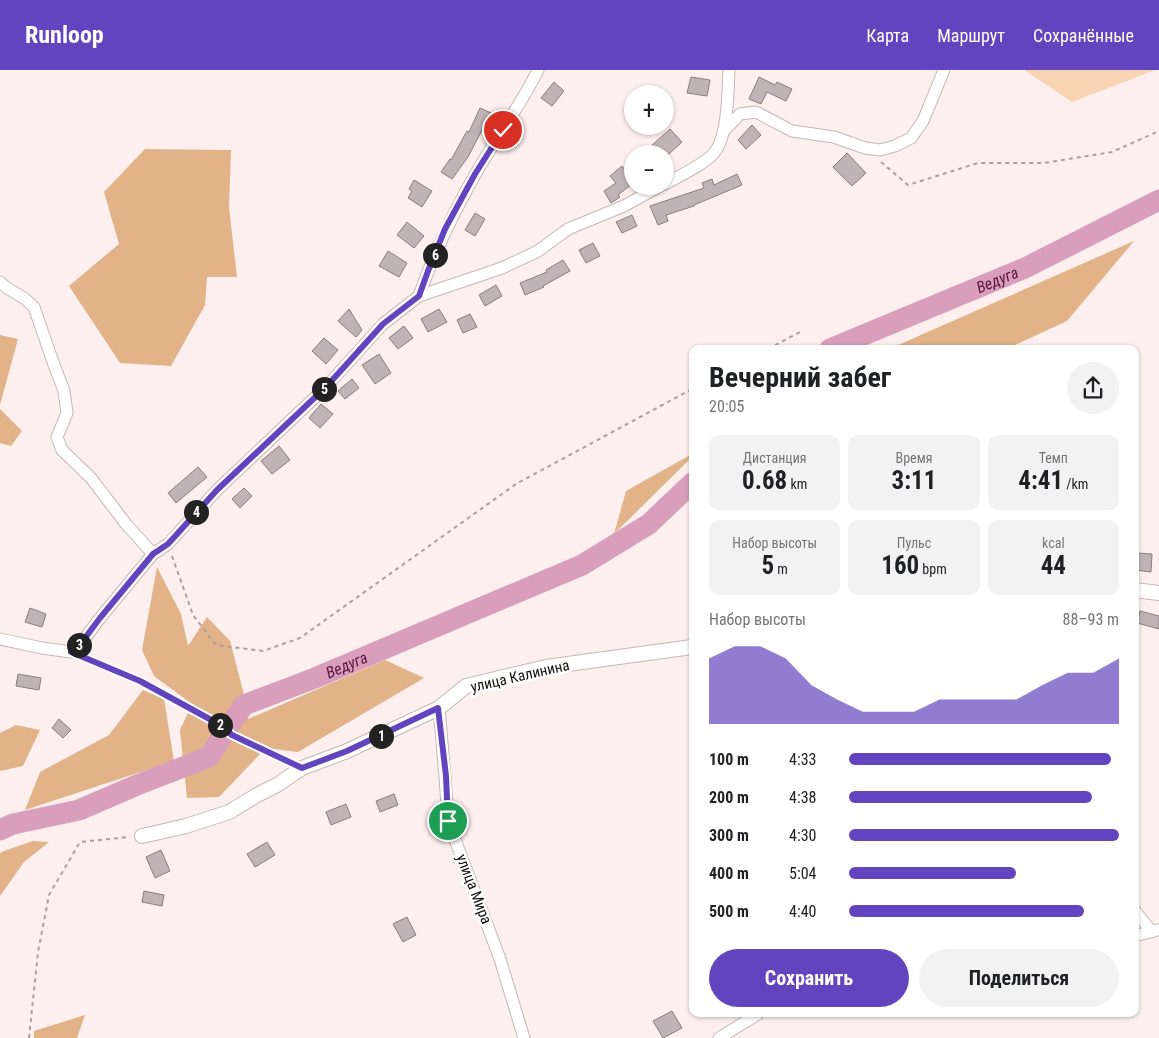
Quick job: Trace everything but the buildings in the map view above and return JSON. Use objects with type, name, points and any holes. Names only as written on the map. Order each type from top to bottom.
[{"type":"street","points":[[419,296],[445,229],[475,174],[538,70]]},
{"type":"street","points":[[674,179],[715,153],[724,131],[729,70]]},
{"type":"street","points":[[724,131],[740,114],[756,112],[792,131],[834,137],[865,148],[880,150],[895,146],[911,138],[923,121],[944,70]]},
{"type":"street","points":[[0,639],[71,652],[82,642],[153,554],[168,544],[217,490],[326,387],[383,324],[419,296],[502,268],[538,251],[568,229],[624,206],[644,195]]},
{"type":"street","points":[[0,282],[34,307],[64,391],[66,414],[57,437],[62,450],[91,478],[126,524],[153,554]]},
{"type":"street","points":[[1139,590],[1159,593]]},
{"type":"street","name":"улица Калинина","points":[[142,836],[186,826],[229,812],[302,768],[347,751],[438,708],[466,686],[546,667],[689,647]]},
{"type":"street","name":"улица Мира","points":[[438,708],[446,776],[448,821],[500,959],[524,1038]]},
{"type":"street","points":[[1139,914],[1155,930],[1139,935]]},
{"type":"street","points":[[719,1038],[753,1017]]},
{"type":"path","points":[[865,148],[908,185],[978,163],[1044,163],[1112,152],[1159,131]]},
{"type":"path","points":[[776,345],[800,332]]},
{"type":"path","points":[[168,544],[193,615],[216,645],[263,651],[300,638],[516,484],[689,391]]},
{"type":"path","points":[[71,652],[140,681],[215,722],[232,735],[302,768]]},
{"type":"path","points":[[29,1038],[38,952],[49,894],[80,842],[142,836]]},
{"type":"shaded area","points":[[1024,70],[1155,70],[1072,102]]},
{"type":"shaded area","points":[[145,149],[231,150],[229,207],[237,277],[207,277],[205,305],[171,366],[120,363],[69,286],[119,244],[104,192]]},
{"type":"shaded area","points":[[1134,241],[1067,321],[1015,345],[898,345]]},
{"type":"shaded area","points":[[0,335],[18,339],[0,405]]},
{"type":"shaded area","points":[[0,409],[22,431],[11,446],[0,443]]},
{"type":"shaded area","points":[[689,456],[689,460],[614,534],[626,491]]},
{"type":"shaded area","points":[[157,567],[181,614],[188,646],[207,617],[230,641],[248,719],[385,660],[424,678],[298,752],[266,748],[219,797],[187,798],[180,730],[192,704],[154,676],[142,650]]},
{"type":"shaded area","points":[[143,690],[164,699],[174,761],[25,810],[40,772],[109,735]]},
{"type":"shaded area","points":[[16,725],[40,730],[23,766],[0,771],[0,733]]},
{"type":"shaded area","points":[[33,841],[49,842],[24,862],[0,896],[0,853]]},
{"type":"shaded area","points":[[85,1015],[77,1038],[34,1038],[34,1031]]},
{"type":"waterway","name":"Ведуга","points":[[840,345],[1025,268],[1159,200]]},
{"type":"waterway","name":"Ведуга","points":[[0,830],[13,824],[79,810],[209,757],[244,705],[315,678],[582,565],[649,524],[689,486]]},
{"type":"route","points":[[448,821],[446,776],[438,708],[347,751],[302,768],[232,735],[215,722],[140,681],[71,652],[82,642],[153,554],[168,544],[217,490],[326,387],[383,324],[419,296],[445,229],[475,174],[503,130]]}]
